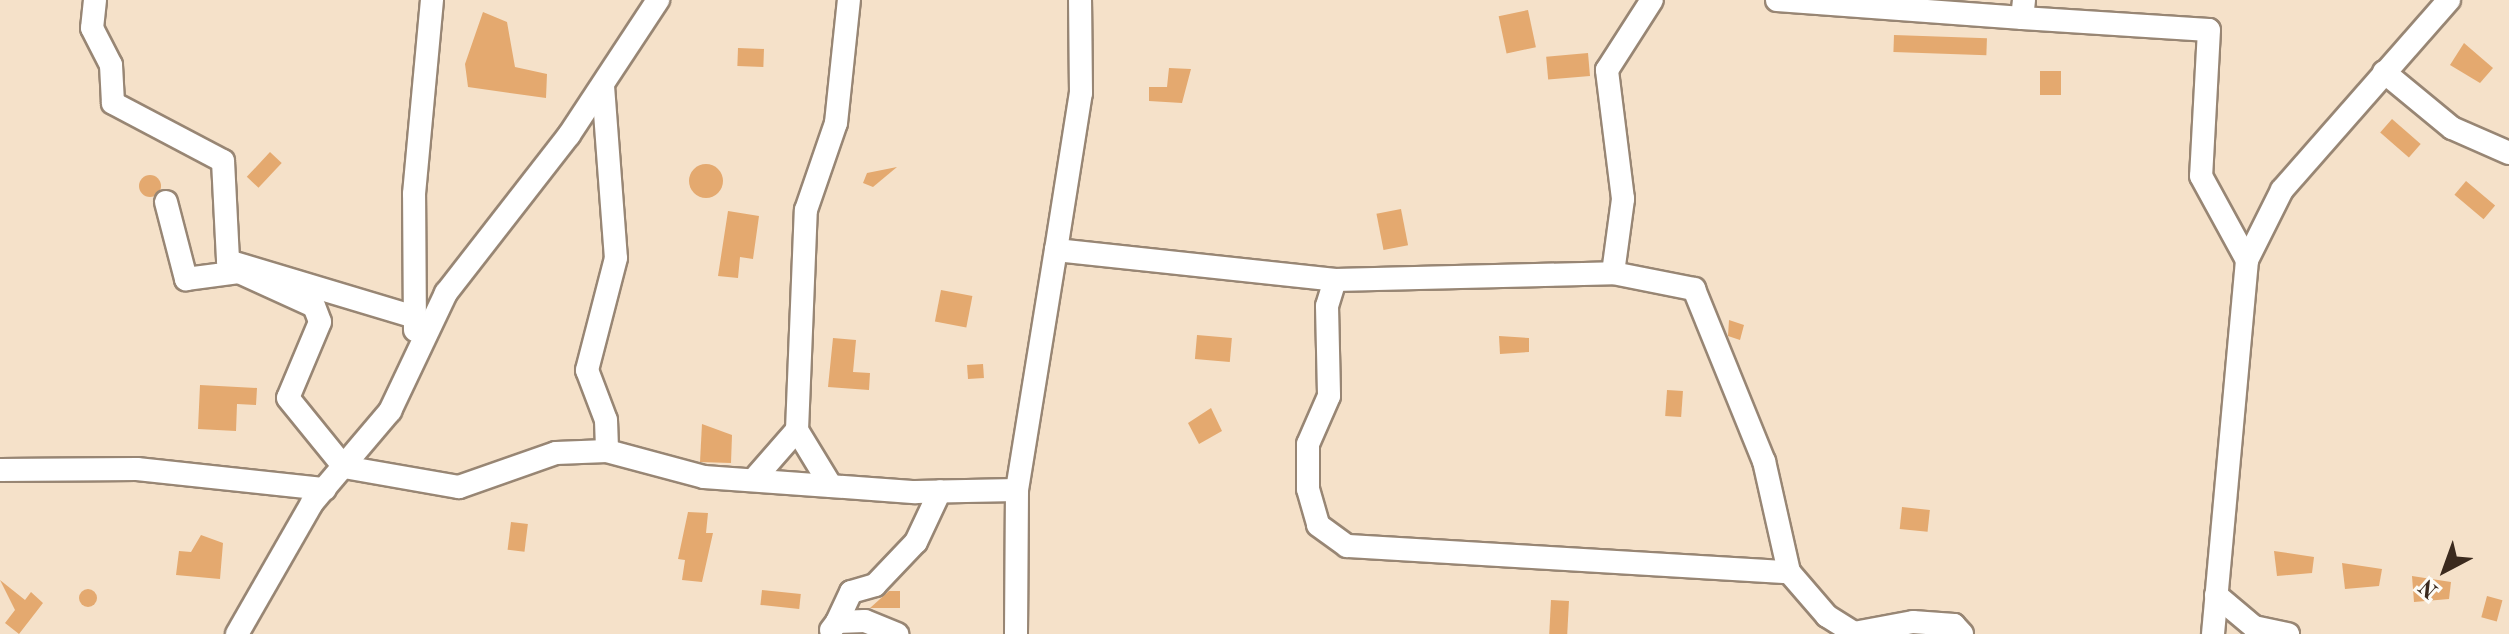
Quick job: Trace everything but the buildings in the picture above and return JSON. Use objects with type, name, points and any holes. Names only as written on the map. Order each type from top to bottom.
[{"type":"street","points":[[95,0],[92,28],[111,65],[113,103],[223,161],[228,261],[415,317]]},
{"type":"street","points":[[415,358],[414,194],[432,0]]},
{"type":"street","points":[[237,634],[325,489],[390,411],[446,293],[603,86],[658,0]]},
{"type":"street","points":[[831,486],[797,430],[806,210],[836,123],[849,0]]},
{"type":"street","points":[[1016,634],[1017,490],[1081,93],[1080,0]]},
{"type":"street","points":[[1613,273],[1623,199],[1607,70],[1652,0]]},
{"type":"street","points":[[1777,0],[2023,9],[2209,30],[2201,176],[2247,260]]},
{"type":"street","points":[[2213,634],[2247,260],[2282,190],[2449,0]]},
{"type":"street","points":[[2384,72],[2452,128],[2509,153]]},
{"type":"street","points":[[603,86],[616,258],[587,370],[606,420],[607,451]]},
{"type":"street","points":[[166,202],[186,279],[239,272],[314,306],[320,322],[288,398],[344,467],[459,487],[556,453],[607,451],[704,477],[940,491],[1017,490]]},
{"type":"street","points":[[1056,250],[1335,280],[1613,273],[1694,289],[1709,311],[1764,461],[1789,572],[1826,625],[1854,633],[1913,622],[1954,625],[1962,634]]},
{"type":"street","points":[[1335,280],[1327,306],[1329,396],[1308,444],[1308,489],[1318,525],[1347,546],[1789,572]]},
{"type":"street","points":[[755,478],[797,430]]},
{"type":"street","points":[[0,470],[137,469],[325,489]]},
{"type":"street","points":[[833,628],[851,592],[875,585],[916,542],[940,491]]},
{"type":"street","points":[[2216,595],[2247,630],[2288,634]]},
{"type":"street","points":[[833,628],[865,621],[898,634]]}]
